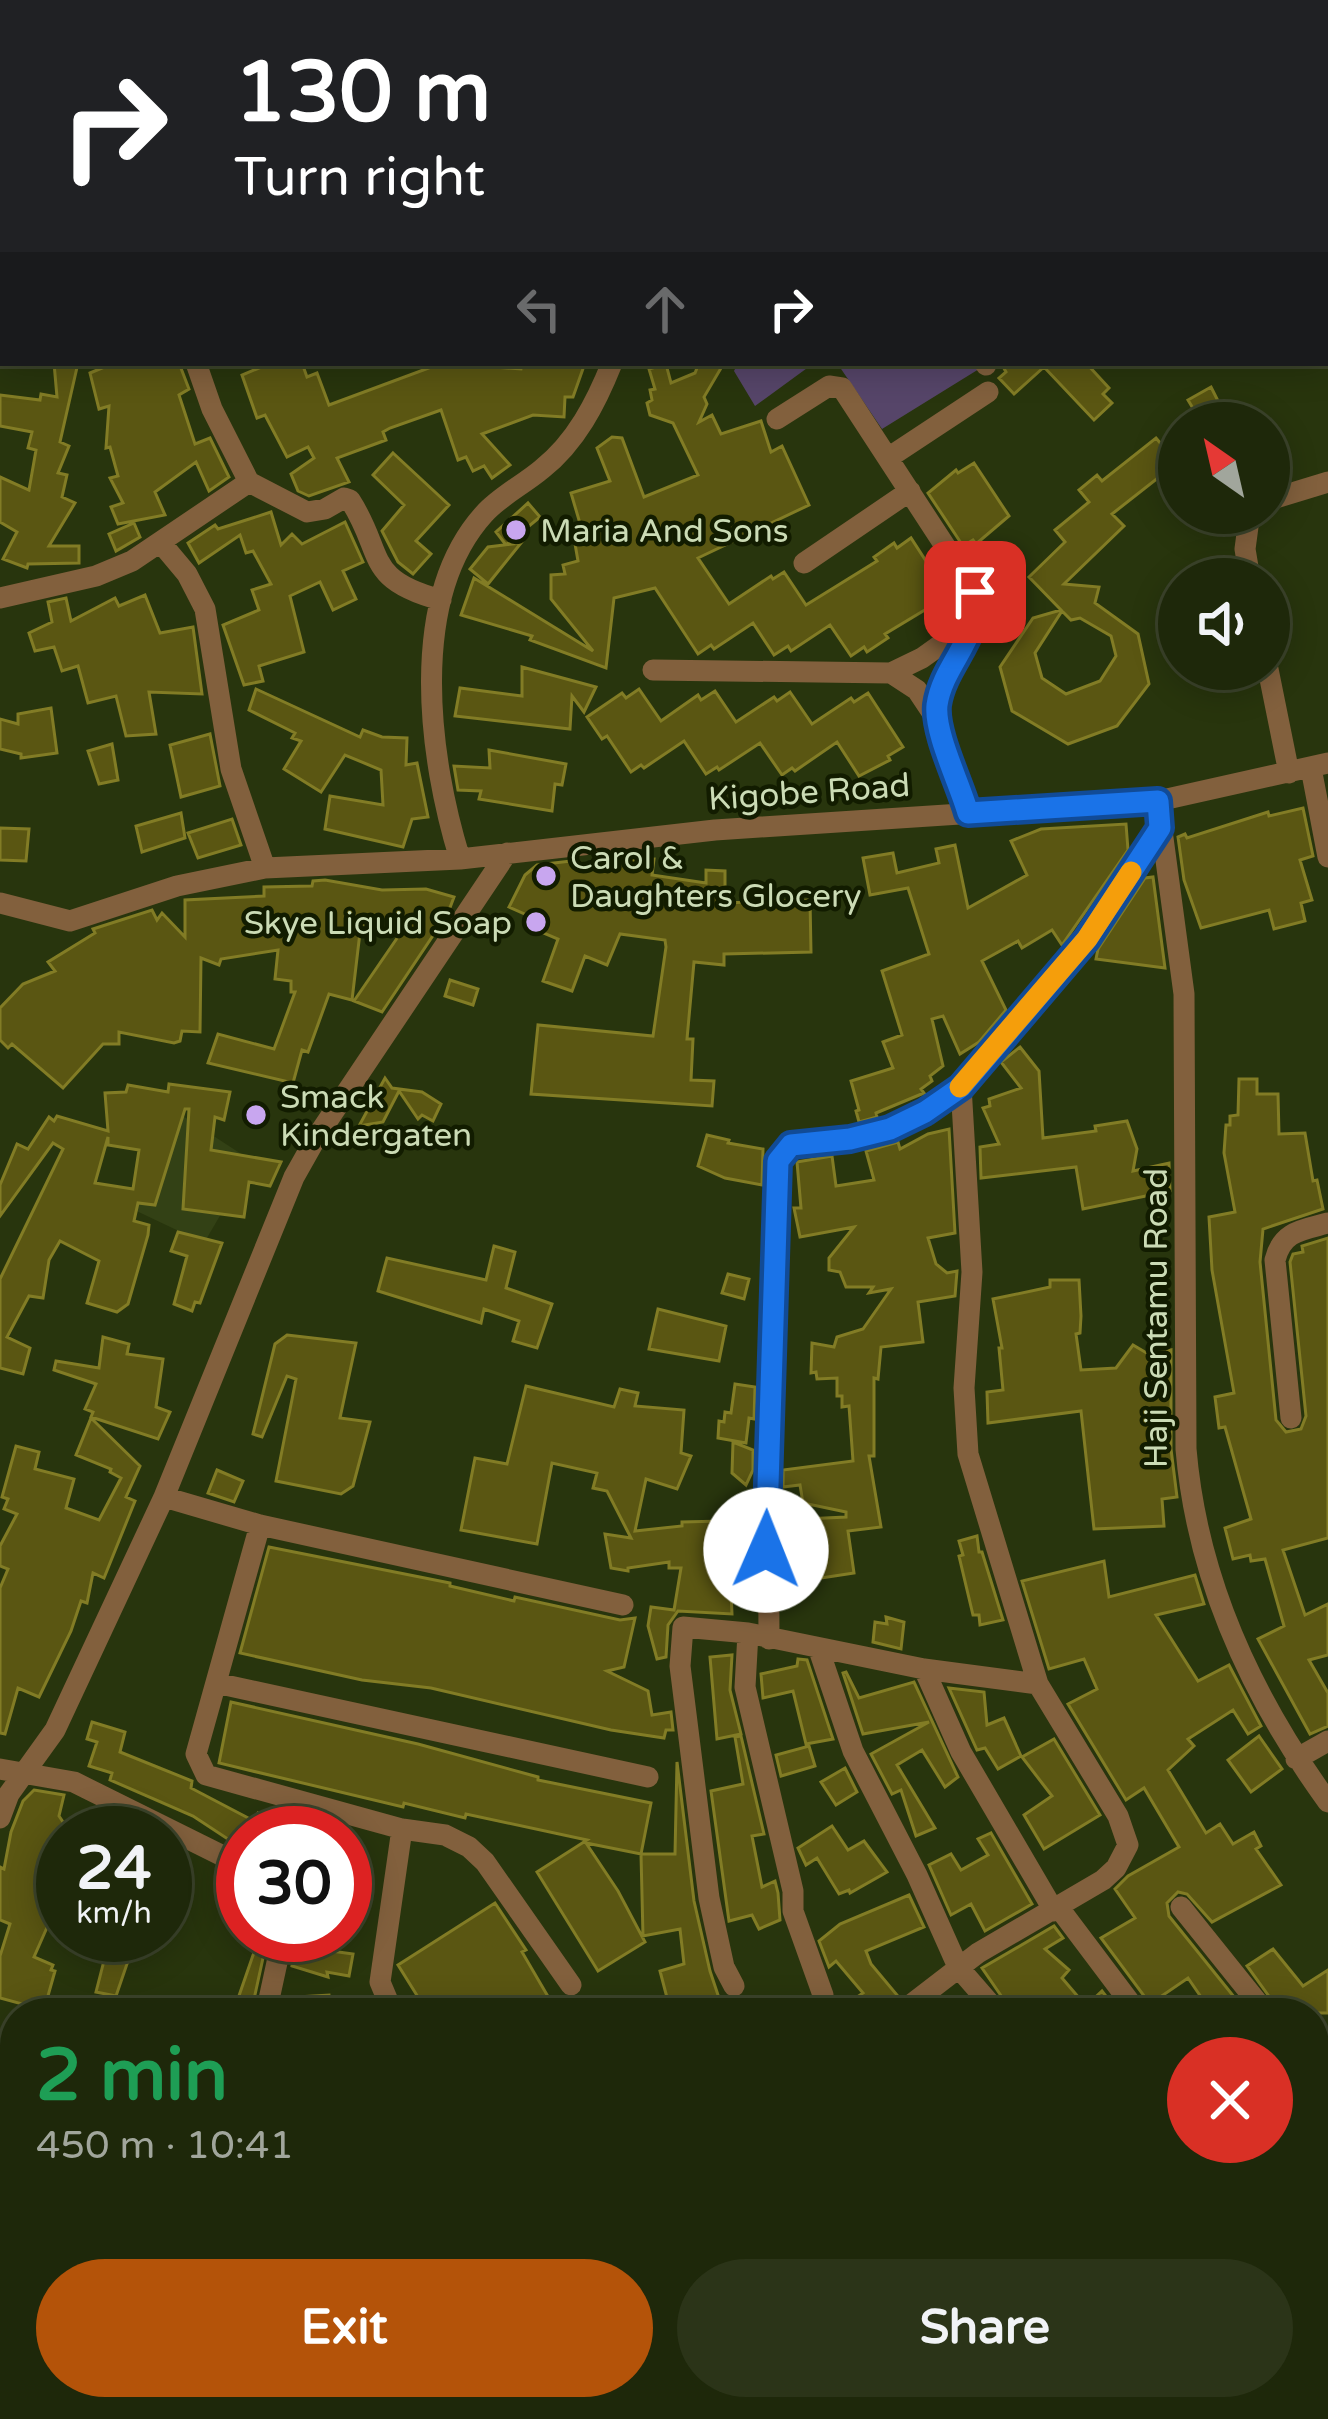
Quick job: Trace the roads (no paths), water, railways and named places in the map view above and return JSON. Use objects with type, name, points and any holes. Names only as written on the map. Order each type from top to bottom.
[{"type":"street","points":[[197,366],[221,429],[249,482],[307,512],[350,500],[390,577],[441,601]]},
{"type":"street","points":[[460,859],[433,747],[430,700],[441,601],[470,531],[487,511],[562,449],[599,396],[611,366]]},
{"type":"street","points":[[777,419],[835,385],[842,388],[975,592],[977,619],[941,690],[937,720]]},
{"type":"street","points":[[888,458],[988,392]]},
{"type":"street","points":[[1,596],[96,576],[161,543],[249,482]]},
{"type":"street","points":[[1290,494],[1328,482]]},
{"type":"street","points":[[804,563],[910,491]]},
{"type":"street","points":[[161,543],[187,574],[205,609],[231,769],[265,868]]},
{"type":"street","points":[[653,670],[892,673],[977,619]]},
{"type":"street","points":[[892,673],[917,690],[937,720],[968,813]]},
{"type":"street","points":[[1277,690],[1309,768],[1328,857]]},
{"type":"street","name":"Kigobe Road","points":[[0,903],[70,921],[177,886],[265,868],[460,859],[716,830],[1158,801],[1309,768]]},
{"type":"street","name":"Haji Sentamu Road","points":[[1158,801],[1184,994],[1190,1495],[1212,1589],[1228,1632],[1296,1759],[1328,1802]]},
{"type":"street","points":[[823,1996],[794,1912],[745,1687],[758,1636],[778,1161],[791,1145],[890,1129],[961,1087],[1087,939],[1160,828]]},
{"type":"street","points":[[0,1818],[9,1794],[55,1730],[164,1497],[294,1177],[507,853]]},
{"type":"street","points":[[919,1998],[958,1967],[1116,1868],[1128,1845],[1118,1816],[1038,1684],[968,1454],[964,1388],[972,1287],[961,1087]]},
{"type":"street","points":[[1291,1418],[1274,1260],[1283,1238],[1328,1223]]},
{"type":"street","points":[[164,1497],[260,1525],[623,1605]]},
{"type":"street","points":[[260,1525],[196,1754],[206,1775],[402,1829],[445,1835],[470,1847],[571,1985]]},
{"type":"street","points":[[734,1986],[724,1967],[709,1898],[680,1666],[682,1627],[1038,1684]]},
{"type":"street","points":[[820,1650],[853,1751],[958,1967],[985,1998]]},
{"type":"street","points":[[924,1669],[961,1752],[1056,1909],[1126,1998]]},
{"type":"street","points":[[216,1683],[648,1777]]},
{"type":"street","points":[[1296,1759],[1328,1742]]},
{"type":"street","points":[[0,1769],[86,1786],[216,1852]]},
{"type":"street","points":[[387,1998],[380,1982],[402,1829]]},
{"type":"street","points":[[1181,1906],[1254,1998]]},
{"type":"street","points":[[269,1998],[277,1962]]},
{"type":"place","name":"Maria And Sons","points":[[516,530]]},
{"type":"place","name":"Carol & Daughters Glocery","points":[[546,876]]},
{"type":"place","name":"Skye Liquid Soap","points":[[536,922]]},
{"type":"place","name":"Smack Kindergaten","points":[[256,1115]]}]
